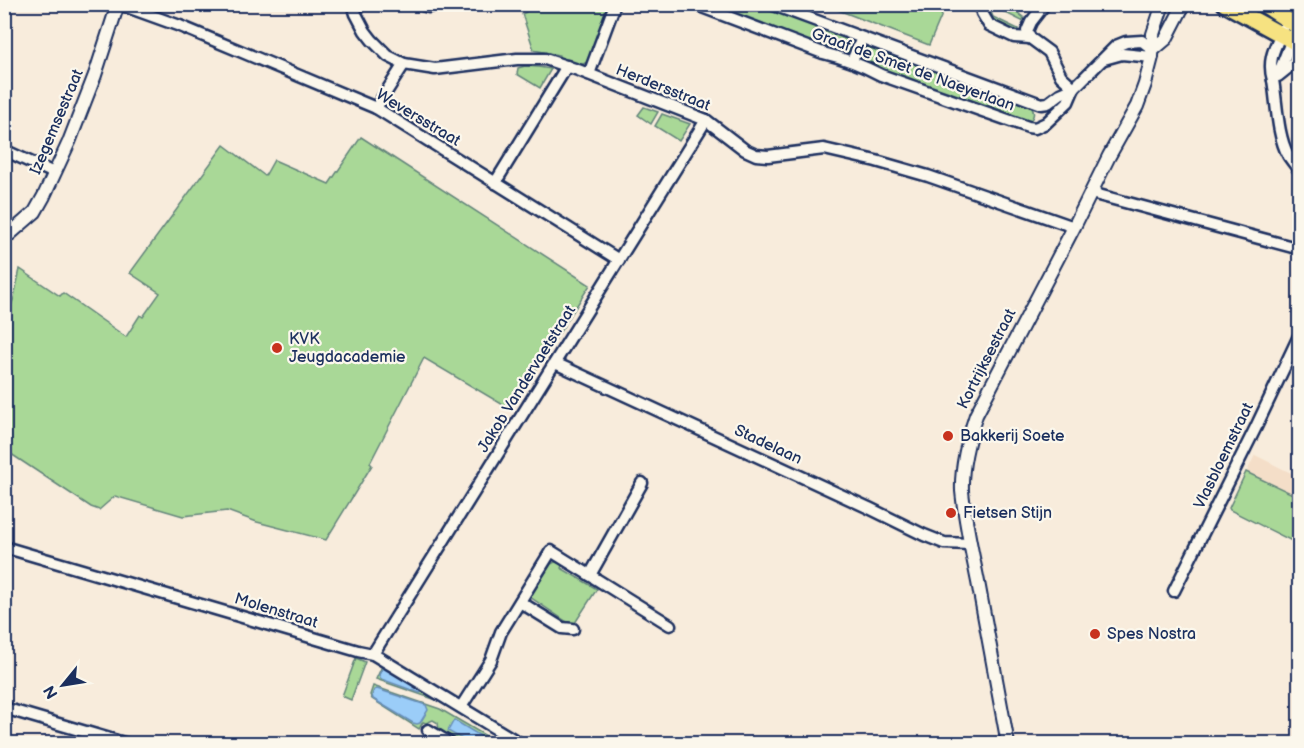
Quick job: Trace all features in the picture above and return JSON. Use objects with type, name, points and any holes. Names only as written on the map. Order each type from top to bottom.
[{"type":"main road","points":[[1225,4],[1292,33]]},
{"type":"main road","points":[[1263,4],[1292,33]]},
{"type":"street","name":"Weversstraat","points":[[119,4],[180,26],[376,108],[619,260]]},
{"type":"street","name":"Izegemsestraat","points":[[4,239],[34,212],[54,173],[69,142],[95,75],[119,4]]},
{"type":"street","name":"Herdersstraat","points":[[353,4],[356,14],[372,40],[388,56],[404,64],[435,69],[540,58],[589,74],[706,120],[745,150],[756,155],[768,156],[824,149],[928,176],[1074,227]]},
{"type":"street","points":[[419,4],[428,7],[439,4]]},
{"type":"street","points":[[589,74],[615,4]]},
{"type":"street","name":"Graaf de Smet de Naeyerlaan","points":[[694,4],[1028,128],[1035,128],[1046,123],[1068,102],[1074,88]]},
{"type":"street","name":"Graaf de Smet de Naeyerlaan","points":[[771,4],[1041,105],[1074,88],[1116,46],[1126,42],[1142,41],[1153,53]]},
{"type":"street","points":[[986,4],[982,13],[989,25],[1014,37],[1030,38]]},
{"type":"street","points":[[1045,4],[1030,22],[1027,31],[1030,38],[1048,52],[1061,76],[1074,88]]},
{"type":"street","name":"Kortrijksestraat","points":[[1008,744],[970,544],[963,492],[966,450],[976,415],[1074,227],[1108,156],[1137,106],[1153,53],[1153,34],[1163,4]]},
{"type":"street","name":"Kortrijksestraat","points":[[1153,53],[1166,39],[1184,4]]},
{"type":"street","points":[[1292,33],[1270,61],[1281,134],[1285,149],[1299,171]]},
{"type":"street","points":[[852,61],[862,38]]},
{"type":"street","points":[[1104,60],[1122,54],[1153,53]]},
{"type":"street","points":[[1273,80],[1299,61]]},
{"type":"street","points":[[376,108],[404,64]]},
{"type":"street","points":[[495,183],[567,66]]},
{"type":"street","name":"Jakob Vandervaetstraat","points":[[373,654],[706,120]]},
{"type":"street","points":[[4,150],[54,173]]},
{"type":"street","points":[[1090,193],[1299,249]]},
{"type":"street","name":"Vlasbloemstraat","points":[[1174,591],[1256,427],[1299,334]]},
{"type":"street","name":"Stadelaan","points":[[555,363],[924,535],[944,543],[970,544]]},
{"type":"street","points":[[590,575],[642,483]]},
{"type":"street","name":"Molenstraat","points":[[4,547],[373,654],[521,744]]},
{"type":"street","points":[[461,707],[490,660],[501,632],[550,551],[670,625]]},
{"type":"street","points":[[520,602],[562,628],[573,629]]},
{"type":"street","points":[[4,708],[127,744]]},
{"type":"street","points":[[428,730],[451,744]]},
{"type":"shaded area","points":[[1255,455],[1299,477],[1299,548],[1294,541],[1229,508]]},
{"type":"green space","points":[[524,5],[609,5],[588,61],[574,64],[559,58],[559,55],[534,50],[522,14],[526,12]]},
{"type":"green space","points":[[704,5],[763,5],[850,37],[853,43],[846,56]]},
{"type":"green space","points":[[825,5],[946,5],[929,45]]},
{"type":"green space","points":[[990,5],[1025,5],[1018,13],[1024,18],[1022,21],[994,7],[991,12],[993,17],[1018,29],[1017,33],[992,21],[987,16]]},
{"type":"green space","points":[[869,45],[1030,105],[1033,116],[1028,122],[866,65],[861,60],[864,50]]},
{"type":"green space","points":[[525,66],[551,69],[540,88],[517,74],[518,68]]},
{"type":"green space","points":[[644,107],[658,112],[651,124],[638,115]]},
{"type":"green space","points":[[662,114],[690,124],[679,141],[655,126]]},
{"type":"green space","name":"KVK Jeugdacademie","points":[[361,137],[590,285],[510,409],[424,358],[370,463],[372,465],[326,540],[257,522],[227,511],[183,516],[115,496],[99,510],[5,450],[5,324],[20,269],[60,296],[63,293],[126,337],[140,315],[143,317],[160,293],[130,273],[224,145],[265,176],[274,160],[329,184]]},
{"type":"green space","points":[[1246,472],[1299,497],[1299,532],[1294,542],[1230,510]]},
{"type":"green space","points":[[555,562],[563,564],[561,568],[597,589],[573,626],[530,597],[551,564]]},
{"type":"green space","points":[[356,658],[365,662],[351,700],[342,696]]},
{"type":"green space","points":[[383,664],[445,703],[376,679]]},
{"type":"green space","points":[[373,686],[440,709],[498,743],[459,743],[439,731],[438,723],[433,720],[423,722],[419,729],[372,699],[370,695]]},
{"type":"water","points":[[385,668],[422,692],[381,679],[379,675]]},
{"type":"water","points":[[374,690],[426,705],[428,710],[420,723],[413,723],[373,699]]},
{"type":"water","points":[[454,720],[492,743],[469,743],[448,731]]},
{"type":"place","name":"KVK Jeugdacademie","points":[[277,348]]},
{"type":"place","name":"Bakkerij Soete","points":[[948,436]]},
{"type":"place","name":"Fietsen Stijn","points":[[951,513]]},
{"type":"place","name":"Spes Nostra","points":[[1095,634]]}]
